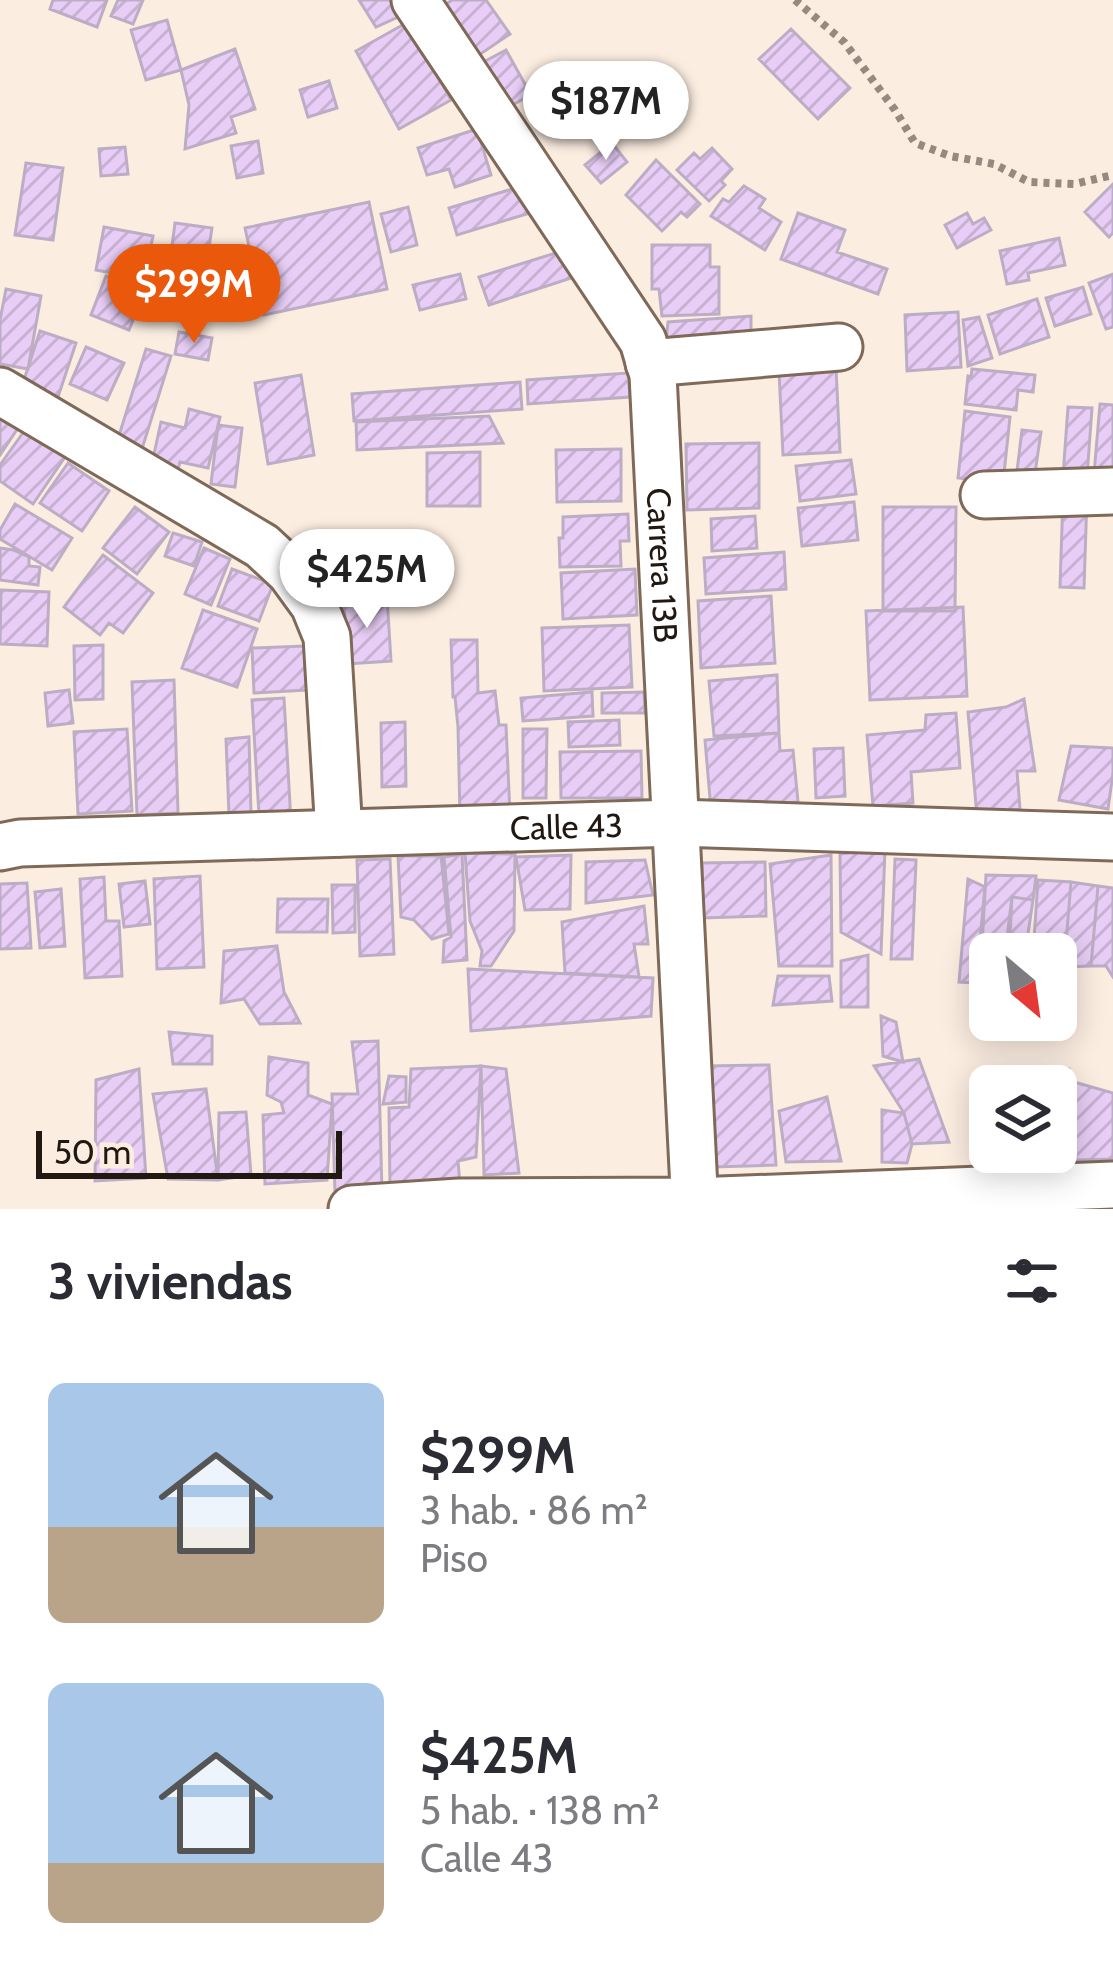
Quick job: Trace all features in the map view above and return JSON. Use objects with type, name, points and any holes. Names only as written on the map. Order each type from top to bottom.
[{"type":"street","name":"Carrera 13B","points":[[415,0],[643,341],[653,375],[694,1205]]},
{"type":"street","points":[[649,363],[839,347]]},
{"type":"street","points":[[0,391],[262,546],[290,572],[314,605],[327,637],[340,833]]},
{"type":"street","points":[[984,495],[1113,491]]},
{"type":"street","name":"Calle 43","points":[[10,845],[676,823],[1113,837]]},
{"type":"street","points":[[352,1209],[459,1202],[694,1205],[1113,1184]]},
{"type":"path","points":[[795,0],[844,42],[915,143],[994,164],[1029,182],[1074,184],[1113,175]]},
{"type":"building","points":[[53,0],[107,0],[97,27],[50,9]]},
{"type":"building","points":[[118,0],[143,0],[133,24],[111,16]]},
{"type":"building","points":[[359,0],[390,0],[398,17],[376,27]]},
{"type":"building","points":[[452,0],[486,0],[510,34],[470,61],[435,12]]},
{"type":"building","points":[[167,20],[181,70],[146,80],[131,30]]},
{"type":"building","points":[[408,22],[451,100],[399,129],[356,51]]},
{"type":"building","points":[[791,29],[850,88],[818,119],[759,59]]},
{"type":"building","points":[[235,49],[255,109],[231,117],[236,133],[185,149],[189,105],[181,70]]},
{"type":"building","points":[[506,50],[531,95],[499,112],[474,67]]},
{"type":"building","points":[[329,81],[337,108],[308,117],[300,90]]},
{"type":"building","points":[[477,129],[491,175],[455,187],[449,169],[427,175],[418,148]]},
{"type":"building","points":[[258,141],[263,173],[237,178],[231,146]]},
{"type":"building","points":[[612,143],[627,162],[601,183],[585,165]]},
{"type":"building","points":[[125,147],[128,174],[101,176],[99,149]]},
{"type":"building","points":[[712,148],[732,169],[721,181],[725,185],[709,201],[677,170],[694,153],[700,159]]},
{"type":"building","points":[[656,160],[700,204],[687,217],[681,212],[662,231],[626,195]]},
{"type":"building","points":[[26,163],[63,168],[53,240],[15,235]]},
{"type":"building","points":[[1113,184],[1113,233],[1109,237],[1085,212]]},
{"type":"building","points":[[522,186],[530,213],[457,235],[449,208]]},
{"type":"building","points":[[744,186],[765,199],[759,208],[781,222],[765,250],[711,216],[723,199],[729,202]]},
{"type":"building","points":[[369,202],[387,289],[264,315],[245,228]]},
{"type":"building","points":[[408,207],[417,245],[391,252],[381,214]]},
{"type":"building","points":[[798,213],[845,230],[837,252],[887,269],[878,294],[781,259]]},
{"type":"building","points":[[967,213],[973,224],[984,218],[991,230],[957,248],[945,225]]},
{"type":"building","points":[[175,223],[212,228],[205,273],[169,269]]},
{"type":"building","points":[[104,227],[153,236],[144,279],[96,270]]},
{"type":"building","points":[[1059,238],[1065,265],[1028,273],[1029,280],[1007,284],[1000,251]]},
{"type":"building","points":[[652,245],[710,245],[710,267],[719,267],[719,314],[662,316],[659,289],[652,289]]},
{"type":"building","points":[[562,251],[571,278],[489,305],[479,277]]},
{"type":"building","points":[[460,274],[466,299],[420,310],[413,285]]},
{"type":"building","points":[[1113,274],[1113,327],[1106,329],[1089,283]]},
{"type":"building","points":[[106,276],[145,291],[129,330],[91,315]]},
{"type":"building","points":[[1083,287],[1091,314],[1055,326],[1046,298]]},
{"type":"building","points":[[6,289],[41,296],[28,369],[0,364]]},
{"type":"building","points":[[1037,299],[1049,337],[1000,354],[988,315]]},
{"type":"building","points":[[958,312],[961,367],[907,371],[905,315]]},
{"type":"building","points":[[751,316],[751,344],[666,342],[668,322]]},
{"type":"building","points":[[979,317],[992,358],[968,366],[963,320]]},
{"type":"building","points":[[40,331],[76,343],[57,400],[21,389]]},
{"type":"building","points":[[179,332],[212,338],[208,360],[175,354]]},
{"type":"building","points":[[86,347],[124,363],[107,400],[70,384]]},
{"type":"building","points":[[146,349],[171,356],[142,449],[117,442]]},
{"type":"building","points":[[836,367],[840,452],[783,455],[779,371]]},
{"type":"building","points":[[972,369],[1035,375],[1033,392],[1018,390],[1016,410],[965,404]]},
{"type":"building","points":[[628,373],[630,397],[528,404],[527,380]]},
{"type":"building","points":[[301,375],[314,455],[268,464],[255,383]]},
{"type":"building","points":[[520,382],[522,409],[354,421],[352,394]]},
{"type":"building","points":[[1100,404],[1113,405],[1113,475],[1094,474]]},
{"type":"building","points":[[1068,407],[1092,408],[1087,477],[1063,476]]},
{"type":"building","points":[[189,409],[220,417],[208,468],[180,462],[178,469],[152,463],[161,422],[185,428]]},
{"type":"building","points":[[965,411],[1010,417],[1003,483],[958,478]]},
{"type":"building","points":[[489,416],[503,443],[357,450],[356,422]]},
{"type":"building","points":[[0,417],[18,428],[0,455]]},
{"type":"building","points":[[218,425],[242,428],[235,487],[211,484]]},
{"type":"building","points":[[25,430],[65,457],[33,504],[0,481],[0,465]]},
{"type":"building","points":[[1022,430],[1041,432],[1035,473],[1017,471]]},
{"type":"building","points":[[759,443],[759,508],[687,510],[686,444]]},
{"type":"building","points":[[621,449],[621,501],[557,502],[556,450]]},
{"type":"building","points":[[480,452],[480,506],[427,506],[427,453]]},
{"type":"building","points":[[851,460],[856,494],[800,501],[796,466]]},
{"type":"building","points":[[68,463],[109,491],[82,531],[40,503]]},
{"type":"building","points":[[1063,496],[1087,497],[1084,588],[1060,587]]},
{"type":"building","points":[[854,502],[858,540],[802,546],[798,508]]},
{"type":"building","points":[[15,504],[72,538],[52,570],[0,539]]},
{"type":"building","points":[[135,507],[169,532],[137,574],[103,548]]},
{"type":"building","points":[[883,507],[956,507],[955,611],[883,611]]},
{"type":"building","points":[[628,514],[629,541],[620,541],[621,566],[560,567],[563,517]]},
{"type":"building","points":[[755,516],[757,548],[712,551],[711,519]]},
{"type":"building","points":[[173,533],[202,542],[194,566],[165,556]]},
{"type":"building","points":[[376,538],[380,569],[362,572],[364,584],[340,587],[334,544]]},
{"type":"building","points":[[0,548],[29,557],[29,566],[40,567],[38,585],[0,580]]},
{"type":"building","points":[[204,548],[230,559],[211,605],[185,594]]},
{"type":"building","points":[[784,552],[786,589],[706,594],[704,558]]},
{"type":"building","points":[[103,555],[153,593],[123,633],[109,623],[100,635],[64,607]]},
{"type":"building","points":[[232,569],[273,584],[259,621],[218,606]]},
{"type":"building","points":[[635,569],[637,615],[563,619],[561,573]]},
{"type":"building","points":[[1,590],[49,592],[47,646],[0,644]]},
{"type":"building","points":[[771,596],[775,663],[701,668],[698,601]]},
{"type":"building","points":[[387,597],[391,661],[347,664],[344,600]]},
{"type":"building","points":[[963,607],[967,696],[870,700],[866,611]]},
{"type":"building","points":[[203,610],[257,629],[237,687],[182,668]]},
{"type":"building","points":[[629,625],[632,687],[544,691],[542,628]]},
{"type":"building","points":[[451,640],[477,640],[478,693],[495,691],[499,725],[506,725],[510,814],[460,816]]},
{"type":"building","points":[[103,645],[103,699],[75,700],[74,646]]},
{"type":"building","points":[[305,646],[307,690],[254,693],[252,648]]},
{"type":"building","points":[[777,675],[779,733],[714,736],[709,681]]},
{"type":"building","points":[[174,680],[178,813],[137,815],[132,682]]},
{"type":"building","points":[[69,690],[73,723],[48,726],[45,693]]},
{"type":"building","points":[[592,692],[593,716],[523,721],[521,698]]},
{"type":"building","points":[[644,692],[645,713],[602,713],[602,693]]},
{"type":"building","points":[[284,698],[291,822],[259,815],[252,700]]},
{"type":"building","points":[[1024,699],[1035,771],[1017,771],[1020,809],[977,817],[968,712],[1006,707]]},
{"type":"building","points":[[956,713],[960,768],[911,772],[913,803],[873,806],[867,735],[925,730],[926,715]]},
{"type":"building","points":[[619,720],[620,745],[569,747],[568,722]]},
{"type":"building","points":[[405,722],[406,786],[382,787],[381,723]]},
{"type":"building","points":[[127,729],[132,811],[78,814],[74,732]]},
{"type":"building","points":[[523,729],[547,729],[546,798],[523,798]]},
{"type":"building","points":[[779,733],[780,751],[793,750],[798,802],[711,810],[705,740]]},
{"type":"building","points":[[249,737],[251,814],[229,815],[226,739]]},
{"type":"building","points":[[1071,746],[1113,748],[1108,809],[1059,800]]},
{"type":"building","points":[[843,748],[845,796],[816,798],[814,749]]},
{"type":"building","points":[[641,751],[642,798],[561,798],[560,752]]},
{"type":"building","points":[[885,849],[881,954],[841,932],[840,854]]},
{"type":"building","points":[[465,853],[515,854],[514,931],[491,966],[480,966],[482,951],[470,921]]},
{"type":"building","points":[[462,854],[467,960],[443,962],[444,941],[451,937],[444,857]]},
{"type":"building","points":[[571,855],[570,909],[525,910],[516,857]]},
{"type":"building","points":[[831,855],[832,966],[779,966],[770,864]]},
{"type":"building","points":[[398,856],[441,856],[449,934],[432,939],[414,920],[401,917]]},
{"type":"building","points":[[390,859],[394,954],[360,956],[357,860]]},
{"type":"building","points":[[895,859],[916,860],[912,959],[891,959]]},
{"type":"building","points":[[645,860],[653,895],[586,903],[586,862]]},
{"type":"building","points":[[765,862],[766,916],[703,918],[702,863]]},
{"type":"building","points":[[986,875],[1036,876],[1033,900],[1012,897],[1010,933],[983,933]]},
{"type":"building","points":[[200,876],[204,967],[157,969],[154,879]]},
{"type":"building","points":[[104,877],[106,921],[119,921],[122,976],[85,978],[80,879]]},
{"type":"building","points":[[968,879],[985,887],[981,933],[969,933],[969,983],[959,982]]},
{"type":"building","points":[[1038,880],[1071,882],[1067,933],[1034,933]]},
{"type":"building","points":[[145,881],[150,924],[124,927],[119,884]]},
{"type":"building","points":[[1071,882],[1098,886],[1091,966],[1077,967],[1077,933],[1067,933]]},
{"type":"building","points":[[27,883],[31,948],[0,949],[0,884]]},
{"type":"building","points":[[332,885],[355,885],[355,932],[333,933]]},
{"type":"building","points":[[1098,886],[1113,888],[1113,977],[1106,966],[1091,966]]},
{"type":"building","points":[[61,889],[65,946],[40,948],[35,892]]},
{"type":"building","points":[[1012,897],[1033,900],[1028,933],[1008,933]]},
{"type":"building","points":[[278,899],[328,899],[327,932],[277,932]]},
{"type":"building","points":[[644,906],[648,944],[634,944],[639,977],[565,973],[562,922]]},
{"type":"building","points":[[277,946],[284,992],[300,1023],[260,1024],[244,999],[221,1003],[224,951]]},
{"type":"building","points":[[868,955],[868,1007],[841,1007],[841,961]]},
{"type":"building","points":[[468,969],[653,978],[651,1016],[471,1031]]},
{"type":"building","points":[[778,976],[829,976],[832,1001],[773,1005]]},
{"type":"building","points":[[881,1016],[896,1022],[903,1062],[883,1056]]},
{"type":"building","points":[[169,1032],[212,1036],[212,1064],[173,1064]]},
{"type":"building","points":[[378,1041],[382,1193],[335,1192],[332,1094],[358,1094],[352,1042]]},
{"type":"building","points":[[269,1057],[308,1063],[308,1095],[332,1104],[327,1180],[265,1184],[263,1115],[284,1113],[281,1102],[267,1095]]},
{"type":"building","points":[[919,1059],[949,1142],[912,1144],[904,1113],[874,1066]]},
{"type":"building","points":[[769,1065],[776,1165],[714,1167],[707,1066]]},
{"type":"building","points":[[481,1066],[506,1069],[519,1173],[484,1175]]},
{"type":"building","points":[[481,1066],[476,1157],[458,1161],[460,1185],[390,1190],[389,1108],[409,1107],[411,1069]]},
{"type":"building","points":[[139,1069],[146,1178],[95,1181],[96,1080]]},
{"type":"building","points":[[389,1076],[406,1077],[406,1102],[383,1104]]},
{"type":"building","points":[[1077,1083],[1113,1093],[1113,1159],[1077,1160]]},
{"type":"building","points":[[206,1089],[218,1180],[168,1179],[153,1094]]},
{"type":"building","points":[[827,1097],[841,1161],[786,1162],[779,1111]]},
{"type":"building","points":[[882,1110],[904,1113],[912,1144],[907,1163],[882,1162]]},
{"type":"building","points":[[246,1112],[251,1175],[218,1180],[219,1113]]}]
